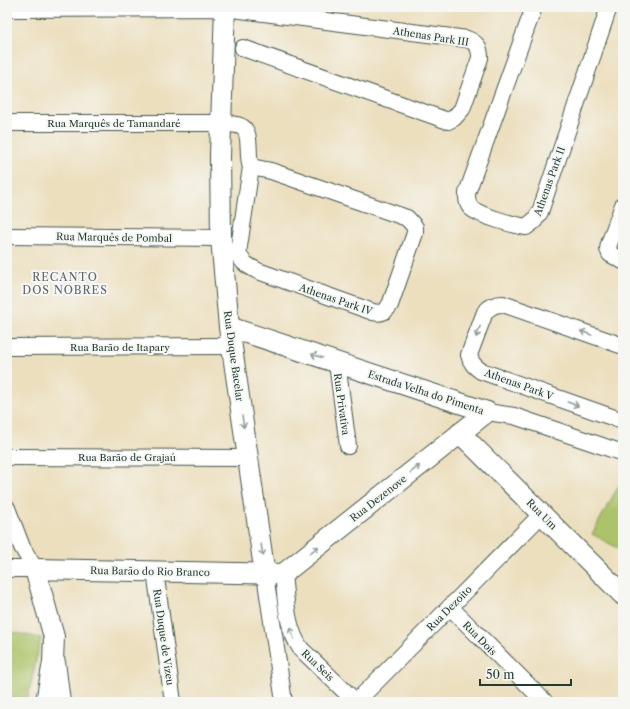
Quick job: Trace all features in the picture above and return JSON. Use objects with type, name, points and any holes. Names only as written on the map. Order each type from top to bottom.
[{"type":"main road","name":"Rua Duque Bacelar","points":[[225,8],[221,123],[221,238],[231,337],[248,458],[274,574]]},
{"type":"main road","name":"Estrada Velha do Pimenta","points":[[231,337],[336,362],[487,412]]},
{"type":"main road","name":"Rua Dezenove","points":[[274,574],[487,412]]},
{"type":"main road","name":"Rua Um","points":[[460,433],[623,595]]},
{"type":"main road","name":"Rua Barão do Rio Branco","points":[[35,569],[274,574]]},
{"type":"main road","points":[[35,569],[54,637],[53,662],[46,702]]},
{"type":"street","name":"Athenas Park II","points":[[534,7],[467,193],[466,201],[470,207],[479,213],[526,227],[534,221],[540,212],[608,10]]},
{"type":"street","points":[[7,9],[225,8]]},
{"type":"street","name":"Athenas Park III","points":[[225,8],[467,39],[476,43],[480,50],[480,58],[462,109],[454,118],[448,121],[243,48]]},
{"type":"street","name":"Rua Marquês de Tamandaré","points":[[7,124],[221,123]]},
{"type":"street","name":"Athenas Park IV","points":[[221,123],[242,126],[248,135],[249,162],[251,167],[238,253],[242,261],[258,271],[373,312],[379,314],[386,311],[390,305],[415,233],[416,227],[411,221],[407,218],[271,171],[251,167]]},
{"type":"street","points":[[623,205],[608,249],[610,254],[623,261]]},
{"type":"street","name":"Rua Marquês de Pombal","points":[[7,236],[221,238]]},
{"type":"street","name":"Athenas Park V","points":[[623,346],[503,304],[496,304],[485,312],[469,355],[470,361],[481,371],[623,421]]},
{"type":"street","name":"Rua Barão de Itapary","points":[[7,347],[231,337]]},
{"type":"street","name":"Rua Privativa","points":[[336,362],[348,446]]},
{"type":"street","name":"Estrada Velha do Pimenta","points":[[487,412],[514,416],[623,453]]},
{"type":"street","name":"Rua Barão de Grajaú","points":[[7,457],[248,458]]},
{"type":"street","points":[[7,508],[22,547],[35,569]]},
{"type":"street","name":"Rua Dezoito","points":[[356,702],[542,514]]},
{"type":"street","points":[[7,569],[35,569]]},
{"type":"street","name":"Rua Duque de Vizeu","points":[[154,571],[173,702]]},
{"type":"street","name":"Rua Seis","points":[[274,574],[290,629],[295,640],[301,649],[356,702]]},
{"type":"street","name":"Rua Duque Bacelar","points":[[274,574],[284,702]]},
{"type":"street","name":"Rua Dois","points":[[450,607],[545,702]]},
{"type":"street","points":[[54,637],[62,702]]},
{"type":"green space","points":[[623,478],[623,551],[592,534]]},
{"type":"green space","points":[[7,631],[41,638],[27,702],[7,702]]},
{"type":"district","name":"RECANTO DOS NOBRES","points":[[65,283]]}]
